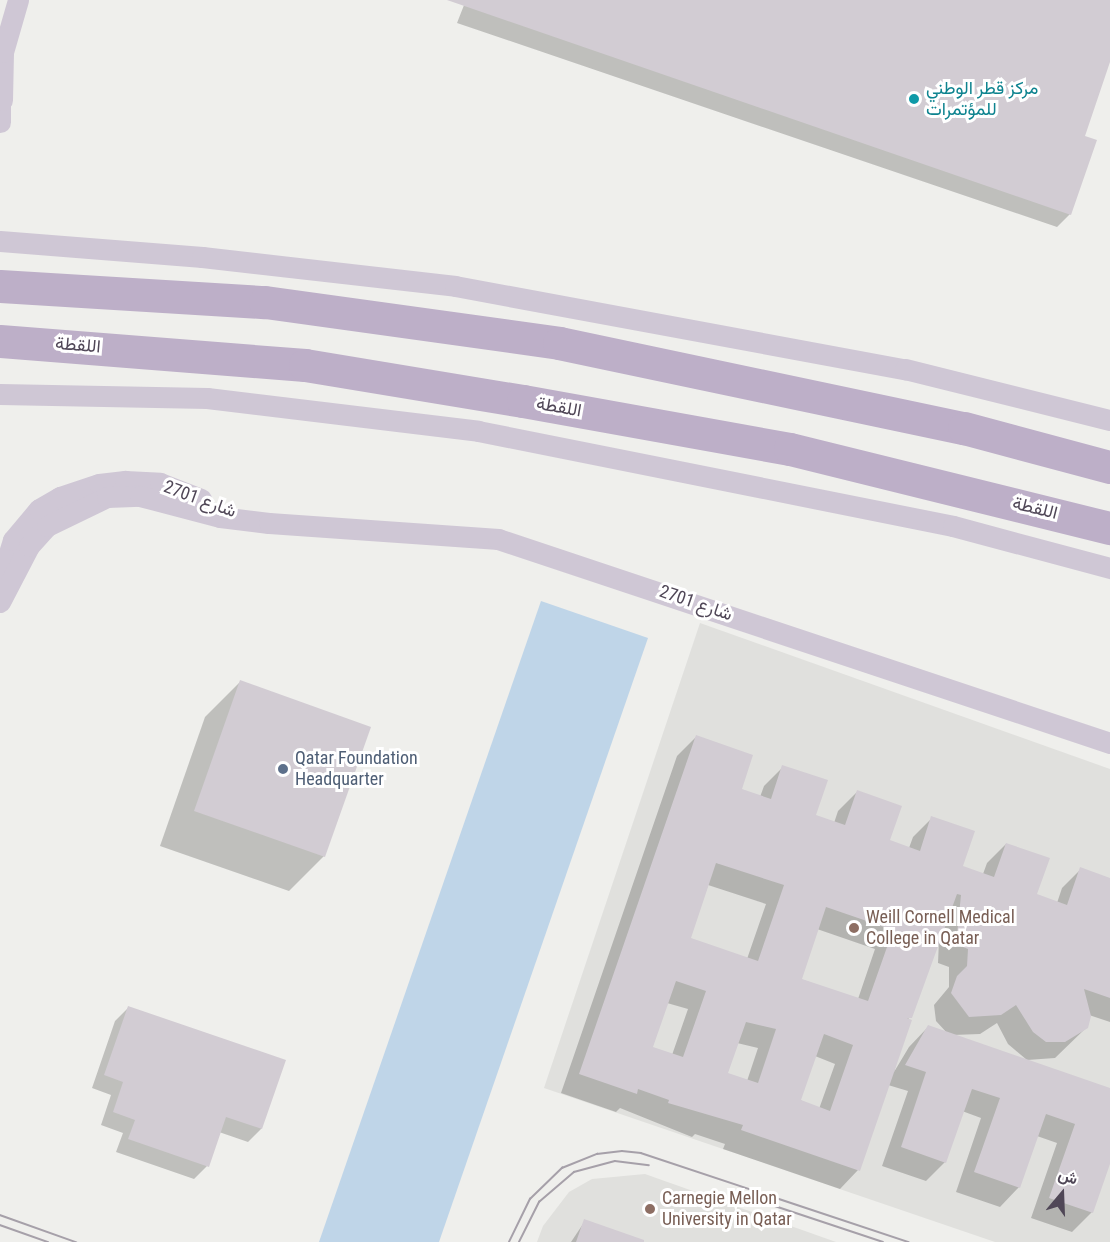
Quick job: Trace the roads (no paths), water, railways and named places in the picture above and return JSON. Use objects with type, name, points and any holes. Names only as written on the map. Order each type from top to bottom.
[{"type":"main road","points":[[0,264],[88,289]]},
{"type":"main road","points":[[0,286],[88,289],[265,302],[559,343],[964,428],[1110,467]]},
{"type":"main road","name":"اللقطة","points":[[0,341],[305,365],[500,397],[790,449],[1110,528]]},
{"type":"street","points":[[0,122],[3,52],[18,0]]},
{"type":"street","points":[[0,241],[202,257],[455,286],[905,369],[1110,420]]},
{"type":"street","points":[[0,394],[207,398],[478,431],[953,526],[1110,568]]},
{"type":"street","name":"شارع 2701","points":[[0,582],[13,540],[39,508],[99,484],[125,481],[160,483],[269,523]]},
{"type":"street","name":"شارع 2701","points":[[0,602],[29,546],[47,526],[107,497],[141,496],[220,517],[269,523],[498,539],[1110,743]]},
{"type":"tram line","points":[[509,1242],[530,1199],[562,1168],[597,1154],[622,1151],[641,1153],[909,1242]]},
{"type":"tram line","points":[[519,1242],[539,1202],[574,1172],[615,1161],[649,1165]]},
{"type":"tram line","points":[[769,1204],[883,1242]]},
{"type":"tram line","points":[[0,1215],[76,1242]]},
{"type":"tram line","points":[[0,1225],[48,1242]]},
{"type":"place","name":"مركز قطر الوطني للمؤتمرات","points":[[914,99]]},
{"type":"place","name":"Qatar Foundation Headquarter","points":[[283,769]]},
{"type":"place","name":"Weill Cornell Medical College in Qatar","points":[[854,928]]},
{"type":"place","name":"Carnegie Mellon University in Qatar","points":[[650,1209]]}]
